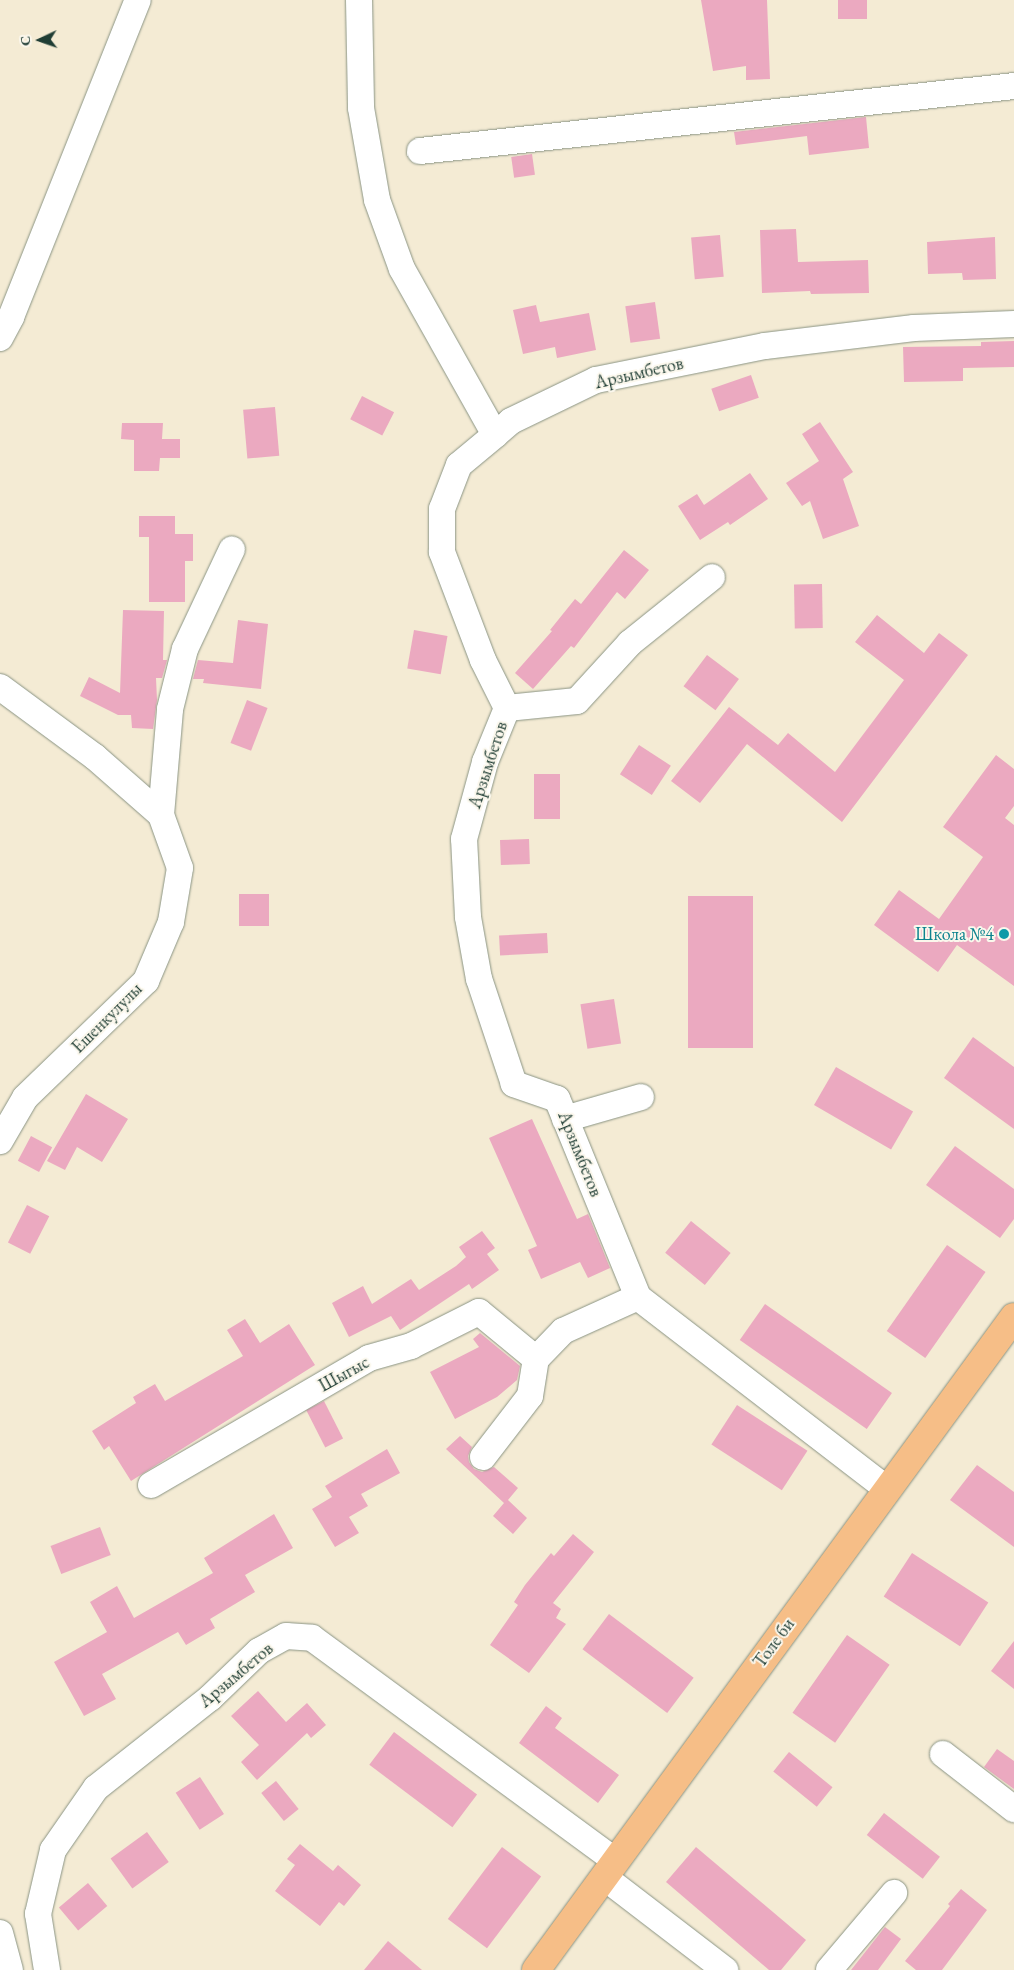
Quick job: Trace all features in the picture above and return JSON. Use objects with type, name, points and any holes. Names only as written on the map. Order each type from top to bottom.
[{"type":"main road","name":"Толе би","points":[[536,1970],[886,1489],[1014,1317]]},
{"type":"street","points":[[0,338],[11,317],[138,0]]},
{"type":"street","points":[[359,0],[361,108],[377,200],[402,269],[495,435]]},
{"type":"street","points":[[420,151],[1014,86]]},
{"type":"street","name":"Арзымбетов","points":[[886,1489],[638,1297],[557,1099],[514,1084],[479,978],[468,917],[464,839],[485,762],[507,708],[483,660],[442,552],[442,509],[459,465],[511,421],[596,380],[765,346],[914,328],[1014,324]]},
{"type":"street","points":[[161,815],[170,709],[184,649],[232,549]]},
{"type":"street","points":[[507,708],[577,701],[630,644],[712,577]]},
{"type":"street","name":"Ешенкулулы","points":[[0,687],[96,757],[161,815],[180,868],[171,922],[146,981],[25,1098],[0,1141]]},
{"type":"street","points":[[565,1119],[641,1097]]},
{"type":"street","points":[[483,1457],[530,1396],[536,1359],[564,1331],[638,1297]]},
{"type":"street","name":"Шыгыс","points":[[151,1485],[369,1358],[411,1346],[479,1312],[536,1359]]},
{"type":"street","name":"Арзымбетов","points":[[47,1970],[38,1914],[52,1850],[96,1788],[210,1698],[259,1651],[286,1636],[312,1638],[610,1869],[725,1970]]},
{"type":"street","points":[[943,1754],[1014,1809]]},
{"type":"street","points":[[829,1970],[894,1893]]},
{"type":"street","points":[[0,1933],[10,1970]]},
{"type":"building","points":[[701,0],[767,0],[770,79],[746,80],[746,66],[713,71]]},
{"type":"building","points":[[838,0],[867,0],[867,19],[838,19]]},
{"type":"building","points":[[866,117],[869,148],[809,155],[807,136],[736,145],[734,132]]},
{"type":"building","points":[[532,154],[535,175],[514,178],[511,157]]},
{"type":"building","points":[[796,229],[798,262],[868,260],[869,293],[811,294],[810,291],[762,293],[760,230]]},
{"type":"building","points":[[720,235],[724,277],[695,279],[691,238]]},
{"type":"building","points":[[995,237],[996,279],[963,280],[962,273],[928,274],[927,242]]},
{"type":"building","points":[[655,302],[660,339],[630,343],[625,306]]},
{"type":"building","points":[[536,305],[540,322],[589,313],[596,350],[557,358],[555,347],[523,354],[513,310]]},
{"type":"building","points":[[1014,341],[1014,367],[963,368],[963,381],[904,382],[903,347],[981,346],[981,342]]},
{"type":"building","points":[[751,375],[759,398],[719,411],[711,389]]},
{"type":"building","points":[[362,396],[394,412],[382,436],[350,419]]},
{"type":"building","points":[[275,407],[279,456],[247,459],[243,410]]},
{"type":"building","points":[[820,422],[853,472],[843,479],[859,526],[823,539],[810,501],[802,506],[786,483],[819,461],[802,434]]},
{"type":"building","points":[[122,423],[163,423],[162,439],[180,439],[180,458],[160,458],[159,471],[134,471],[134,440],[121,439]]},
{"type":"building","points":[[750,473],[768,499],[730,525],[728,522],[700,540],[678,506],[697,494],[704,505]]},
{"type":"building","points":[[139,516],[175,516],[175,534],[193,534],[193,561],[185,561],[185,602],[149,602],[149,537],[139,537]]},
{"type":"building","points":[[624,550],[649,570],[625,599],[617,592],[574,648],[571,646],[533,689],[515,673],[552,631],[550,630],[575,599],[581,604]]},
{"type":"building","points":[[794,584],[822,584],[823,628],[795,628]]},
{"type":"building","points":[[123,610],[164,611],[163,660],[167,660],[162,678],[156,678],[157,700],[153,729],[132,728],[131,715],[118,715],[80,696],[89,677],[120,693]]},
{"type":"building","points":[[877,615],[924,653],[939,633],[968,655],[842,822],[747,744],[700,803],[671,781],[729,707],[778,745],[788,733],[835,772],[904,680],[855,642]]},
{"type":"building","points":[[238,620],[268,624],[261,689],[203,683],[204,679],[193,679],[198,660],[233,663]]},
{"type":"building","points":[[414,630],[447,636],[441,674],[407,668]]},
{"type":"building","points":[[707,655],[739,679],[715,710],[684,686]]},
{"type":"building","points":[[247,700],[268,708],[251,751],[231,743]]},
{"type":"building","points":[[639,745],[671,766],[652,795],[620,774]]},
{"type":"building","points":[[996,755],[1014,769],[1014,806],[1005,818],[1014,825],[1014,986],[957,945],[938,972],[874,925],[899,890],[939,919],[983,857],[943,827]]},
{"type":"building","points":[[534,774],[560,774],[560,819],[534,819]]},
{"type":"building","points":[[529,839],[530,864],[501,865],[500,840]]},
{"type":"building","points":[[239,894],[269,894],[269,926],[239,926]]},
{"type":"building","points":[[688,896],[753,896],[753,1048],[688,1048]]},
{"type":"building","points":[[547,933],[548,953],[500,955],[499,936]]},
{"type":"building","points":[[614,999],[621,1043],[587,1049],[580,1004]]},
{"type":"building","points":[[973,1037],[1014,1067],[1014,1129],[944,1078]]},
{"type":"building","points":[[836,1067],[913,1112],[891,1150],[814,1105]]},
{"type":"building","points":[[86,1094],[128,1119],[102,1162],[77,1147],[65,1170],[47,1161]]},
{"type":"building","points":[[532,1119],[577,1219],[588,1214],[610,1268],[588,1278],[580,1262],[541,1279],[528,1250],[537,1246],[489,1138]]},
{"type":"building","points":[[31,1136],[52,1147],[39,1172],[18,1161]]},
{"type":"building","points":[[955,1146],[1014,1189],[1014,1219],[1000,1238],[926,1185]]},
{"type":"building","points":[[27,1205],[49,1216],[30,1254],[8,1242]]},
{"type":"building","points":[[691,1221],[731,1253],[705,1285],[665,1253]]},
{"type":"building","points":[[482,1231],[495,1248],[487,1254],[499,1270],[472,1289],[469,1284],[400,1330],[391,1316],[349,1337],[332,1303],[363,1286],[372,1304],[411,1279],[419,1290],[456,1266],[466,1257],[459,1247]]},
{"type":"building","points":[[947,1245],[986,1272],[925,1358],[887,1331]]},
{"type":"building","points":[[765,1304],[892,1393],[867,1429],[740,1340]]},
{"type":"building","points":[[245,1319],[260,1343],[289,1324],[315,1365],[131,1481],[109,1446],[104,1450],[92,1431],[136,1403],[133,1397],[155,1384],[165,1401],[243,1356],[227,1330]]},
{"type":"building","points":[[480,1333],[520,1366],[517,1380],[497,1397],[455,1419],[430,1372],[479,1347],[473,1339]]},
{"type":"building","points":[[324,1401],[343,1438],[325,1448],[306,1410]]},
{"type":"building","points":[[737,1405],[807,1451],[782,1490],[711,1444]]},
{"type":"building","points":[[460,1436],[472,1447],[468,1456],[469,1462],[474,1469],[482,1472],[494,1467],[518,1488],[508,1500],[527,1518],[513,1534],[493,1516],[504,1503],[446,1449]]},
{"type":"building","points":[[387,1449],[400,1473],[361,1494],[368,1506],[349,1517],[359,1533],[335,1547],[312,1509],[332,1497],[325,1486]]},
{"type":"building","points":[[977,1465],[1014,1492],[1014,1547],[950,1500]]},
{"type":"building","points":[[274,1514],[293,1548],[245,1575],[255,1592],[210,1619],[215,1628],[186,1645],[178,1632],[102,1674],[116,1699],[84,1716],[54,1662],[107,1632],[90,1602],[117,1586],[134,1618],[213,1573],[204,1558]]},
{"type":"building","points":[[100,1527],[111,1555],[61,1574],[51,1546]]},
{"type":"building","points":[[573,1534],[594,1552],[553,1603],[561,1609],[556,1618],[566,1624],[529,1673],[490,1645],[518,1605],[514,1602],[525,1585],[551,1553],[554,1556]]},
{"type":"building","points":[[912,1553],[988,1603],[960,1646],[884,1597]]},
{"type":"building","points":[[609,1614],[694,1678],[667,1713],[583,1649]]},
{"type":"building","points":[[847,1635],[890,1665],[835,1743],[793,1713]]},
{"type":"building","points":[[1014,1641],[1014,1689],[991,1671]]},
{"type":"building","points":[[258,1691],[286,1722],[307,1703],[326,1725],[311,1738],[307,1733],[257,1780],[241,1762],[259,1745],[231,1716]]},
{"type":"building","points":[[546,1706],[562,1718],[555,1728],[619,1775],[598,1803],[519,1743]]},
{"type":"building","points":[[394,1732],[477,1795],[452,1827],[369,1765]]},
{"type":"building","points":[[997,1749],[1014,1761],[1014,1789],[984,1767]]},
{"type":"building","points":[[789,1752],[833,1787],[817,1807],[773,1771]]},
{"type":"building","points":[[200,1777],[224,1814],[200,1830],[176,1793]]},
{"type":"building","points":[[276,1781],[299,1809],[284,1821],[261,1793]]},
{"type":"building","points":[[884,1813],[940,1857],[923,1879],[867,1835]]},
{"type":"building","points":[[147,1832],[169,1862],[132,1888],[111,1858]]},
{"type":"building","points":[[300,1844],[333,1871],[338,1865],[361,1885],[344,1906],[339,1902],[320,1926],[275,1891],[295,1865],[287,1859]]},
{"type":"building","points":[[502,1847],[541,1876],[487,1948],[448,1919]]},
{"type":"building","points":[[696,1847],[806,1940],[781,1970],[769,1970],[666,1882]]},
{"type":"building","points":[[88,1883],[107,1906],[78,1930],[59,1907]]},
{"type":"building","points":[[961,1889],[987,1910],[942,1970],[916,1970],[905,1961],[950,1906],[948,1904]]},
{"type":"building","points":[[885,1927],[901,1939],[878,1970],[851,1970]]},
{"type":"building","points":[[388,1941],[422,1970],[364,1970]]},
{"type":"place","name":"Школа №4","points":[[1004,934]]}]
